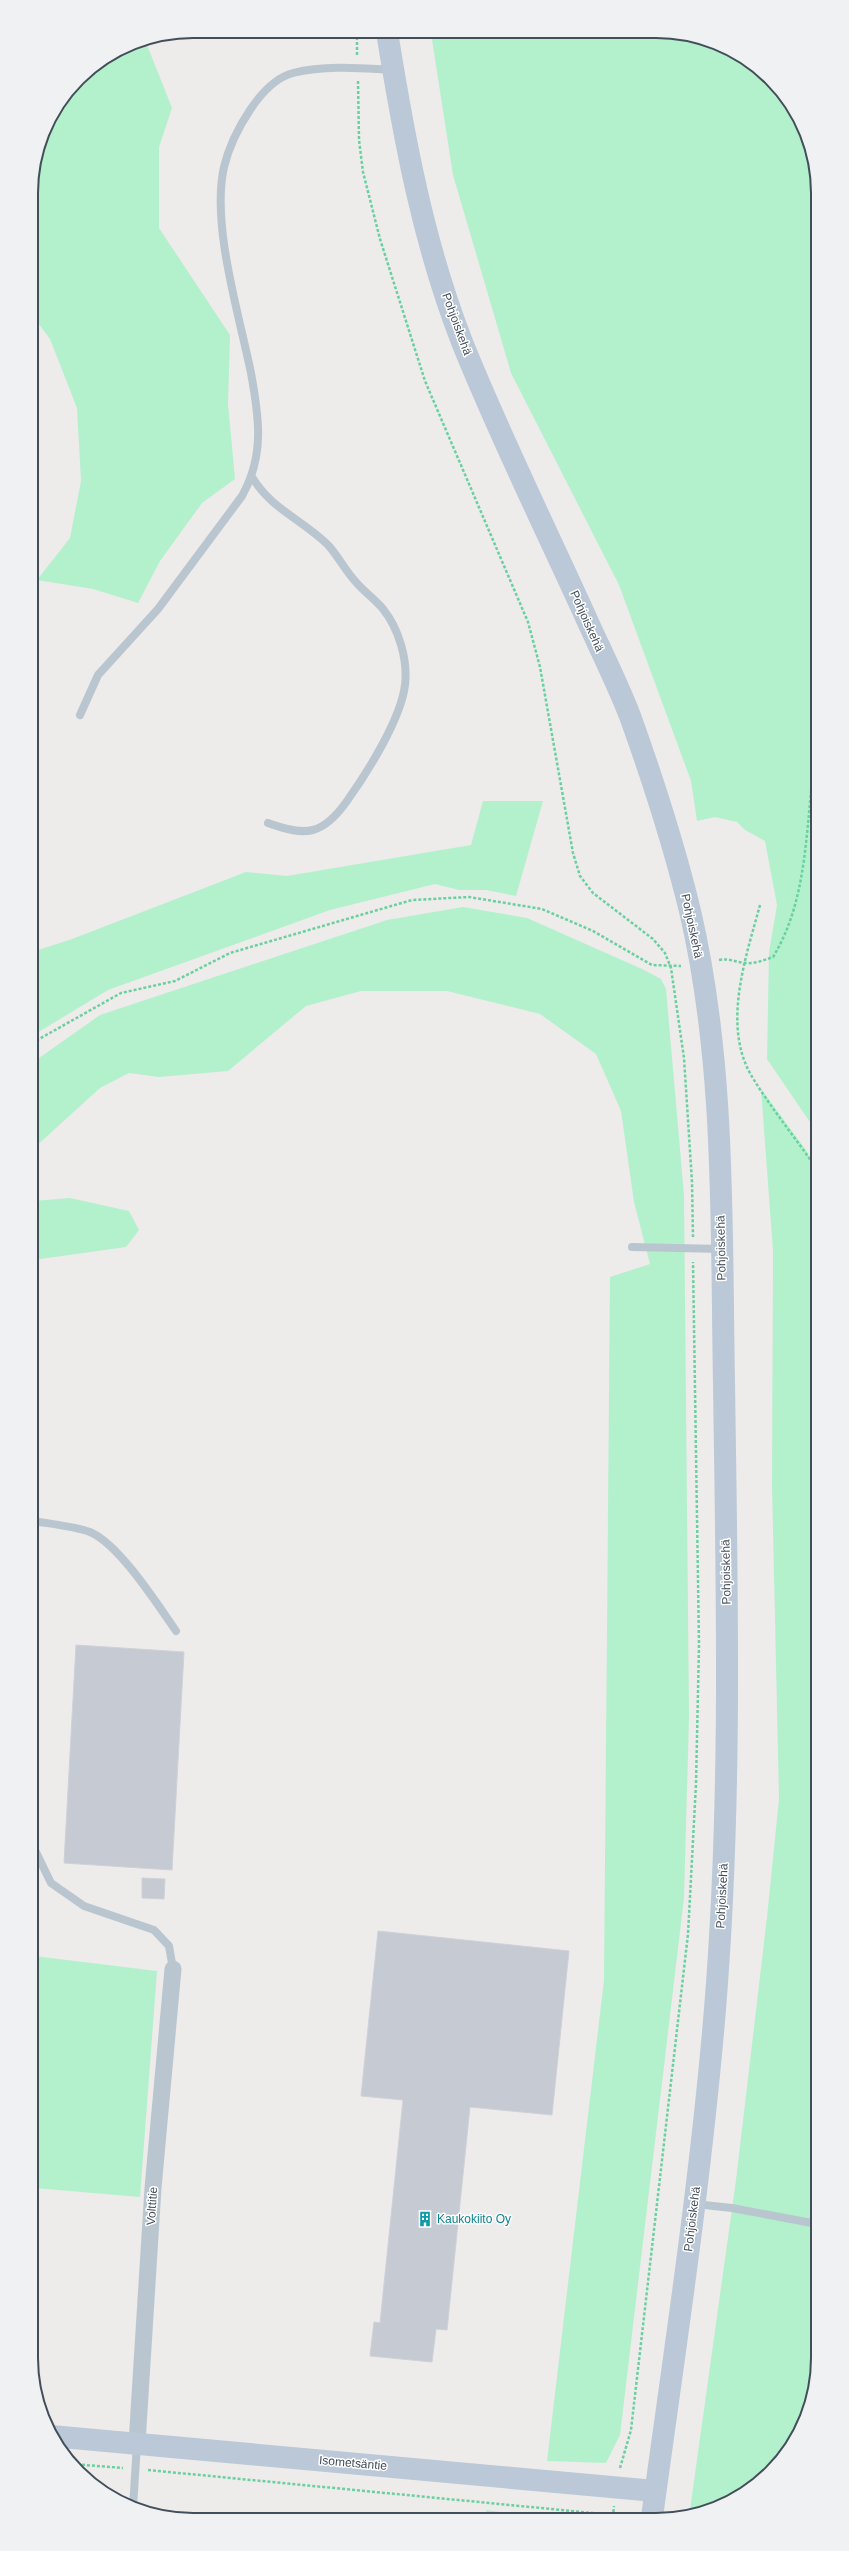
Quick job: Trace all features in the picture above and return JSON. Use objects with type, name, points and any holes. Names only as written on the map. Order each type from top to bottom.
[{"type":"main road","name":"Pohjoiskehä","points":[[388,38],[406,149],[430,246],[460,337],[506,447],[628,711],[670,836],[691,918],[711,1038],[716,1096],[722,1249],[727,1631],[727,1776],[715,2011],[694,2204],[652,2513]]},
{"type":"main road","name":"Isometsäntie","points":[[59,2437],[655,2491]]},
{"type":"street","name":"Volttitie","points":[[137,2443],[153,2188],[173,1969]]},
{"type":"lane","points":[[80,715],[98,675],[158,609],[242,496],[252,477],[257,452],[258,424],[254,393],[222,226],[224,168],[232,141],[244,119],[264,92],[276,81],[292,73],[310,70],[358,68],[393,70]]},
{"type":"lane","points":[[252,477],[262,493],[275,506],[328,545],[355,581],[383,609],[403,646],[405,685],[396,718],[359,784],[334,819],[310,832],[290,832],[268,823]]},
{"type":"lane","points":[[632,1247],[693,1247],[722,1249]]},
{"type":"lane","points":[[38,1522],[91,1532],[106,1544],[148,1590],[176,1631]]},
{"type":"lane","points":[[38,1855],[51,1883],[84,1906],[154,1930],[169,1946],[173,1969]]},
{"type":"lane","points":[[694,2204],[732,2208],[811,2223]]},
{"type":"lane","points":[[134,2501],[137,2443]]},
{"type":"path","points":[[357,38],[359,140],[363,172],[380,239],[425,381],[528,622],[540,667],[573,853],[580,876],[593,893],[653,938],[665,953],[671,968],[684,1058],[692,1182],[699,1645],[696,1784],[688,1934],[630,2430],[615,2487],[613,2513]]},
{"type":"path","points":[[744,963],[774,958],[785,938],[800,888],[811,794]]},
{"type":"path","points":[[38,1040],[121,993],[175,981],[230,953],[412,900],[469,897],[542,909],[593,931],[652,965],[671,968]]},
{"type":"path","points":[[760,905],[744,963],[737,1020],[741,1050],[750,1074],[811,1161]]},
{"type":"path","points":[[80,2465],[583,2513]]},
{"type":"green space","points":[[432,38],[667,38],[696,43],[716,50],[734,59],[751,70],[766,83],[779,98],[790,115],[803,143],[811,182],[811,1124],[767,1059],[769,952],[777,905],[765,841],[745,830],[737,822],[715,817],[697,821],[691,781],[619,585],[511,373],[453,175]]},
{"type":"green space","points":[[147,45],[172,108],[159,147],[159,228],[230,335],[228,404],[235,479],[202,503],[160,561],[138,603],[93,589],[38,580],[70,538],[81,481],[77,408],[50,339],[38,323],[38,182],[46,143],[59,115],[70,98],[83,83],[98,70],[115,59]]},
{"type":"green space","points":[[483,801],[543,801],[516,896],[486,890],[459,890],[435,884],[330,910],[108,990],[38,1032],[38,950],[72,939],[246,872],[287,876],[471,845]]},
{"type":"green space","points":[[463,907],[527,918],[642,969],[661,979],[666,989],[684,1195],[689,1716],[684,1898],[620,2435],[606,2463],[547,2461],[604,1980],[610,1277],[650,1264],[634,1202],[621,1111],[596,1054],[540,1014],[447,991],[361,991],[306,1006],[228,1071],[159,1077],[129,1073],[100,1088],[38,1144],[38,1059],[100,1015],[387,920]]},
{"type":"green space","points":[[761,1089],[806,1150],[811,1160],[811,2369],[806,2398],[799,2418],[790,2436],[773,2460],[751,2481],[734,2492],[706,2505],[690,2509],[736,2180],[767,1917],[779,1799],[772,1485],[773,1251]]},
{"type":"green space","points":[[70,1198],[129,1211],[139,1230],[126,1247],[38,1259],[38,1201]]},
{"type":"green space","points":[[38,1956],[157,1971],[140,2197],[38,2188]]},
{"type":"green space","points":[[486,2510],[508,2513],[486,2513]]},
{"type":"building","points":[[76,1645],[184,1652],[172,1870],[64,1863]]},
{"type":"building","points":[[142,1878],[165,1879],[164,1899],[142,1898]]},
{"type":"building","name":"Kaukokiito Oy","points":[[378,1931],[569,1951],[552,2115],[470,2107],[447,2330],[436,2329],[432,2362],[370,2356],[374,2322],[380,2323],[403,2100],[361,2096]]},
{"type":"place","name":"Kaukokiito Oy","points":[[425,2219]]}]
